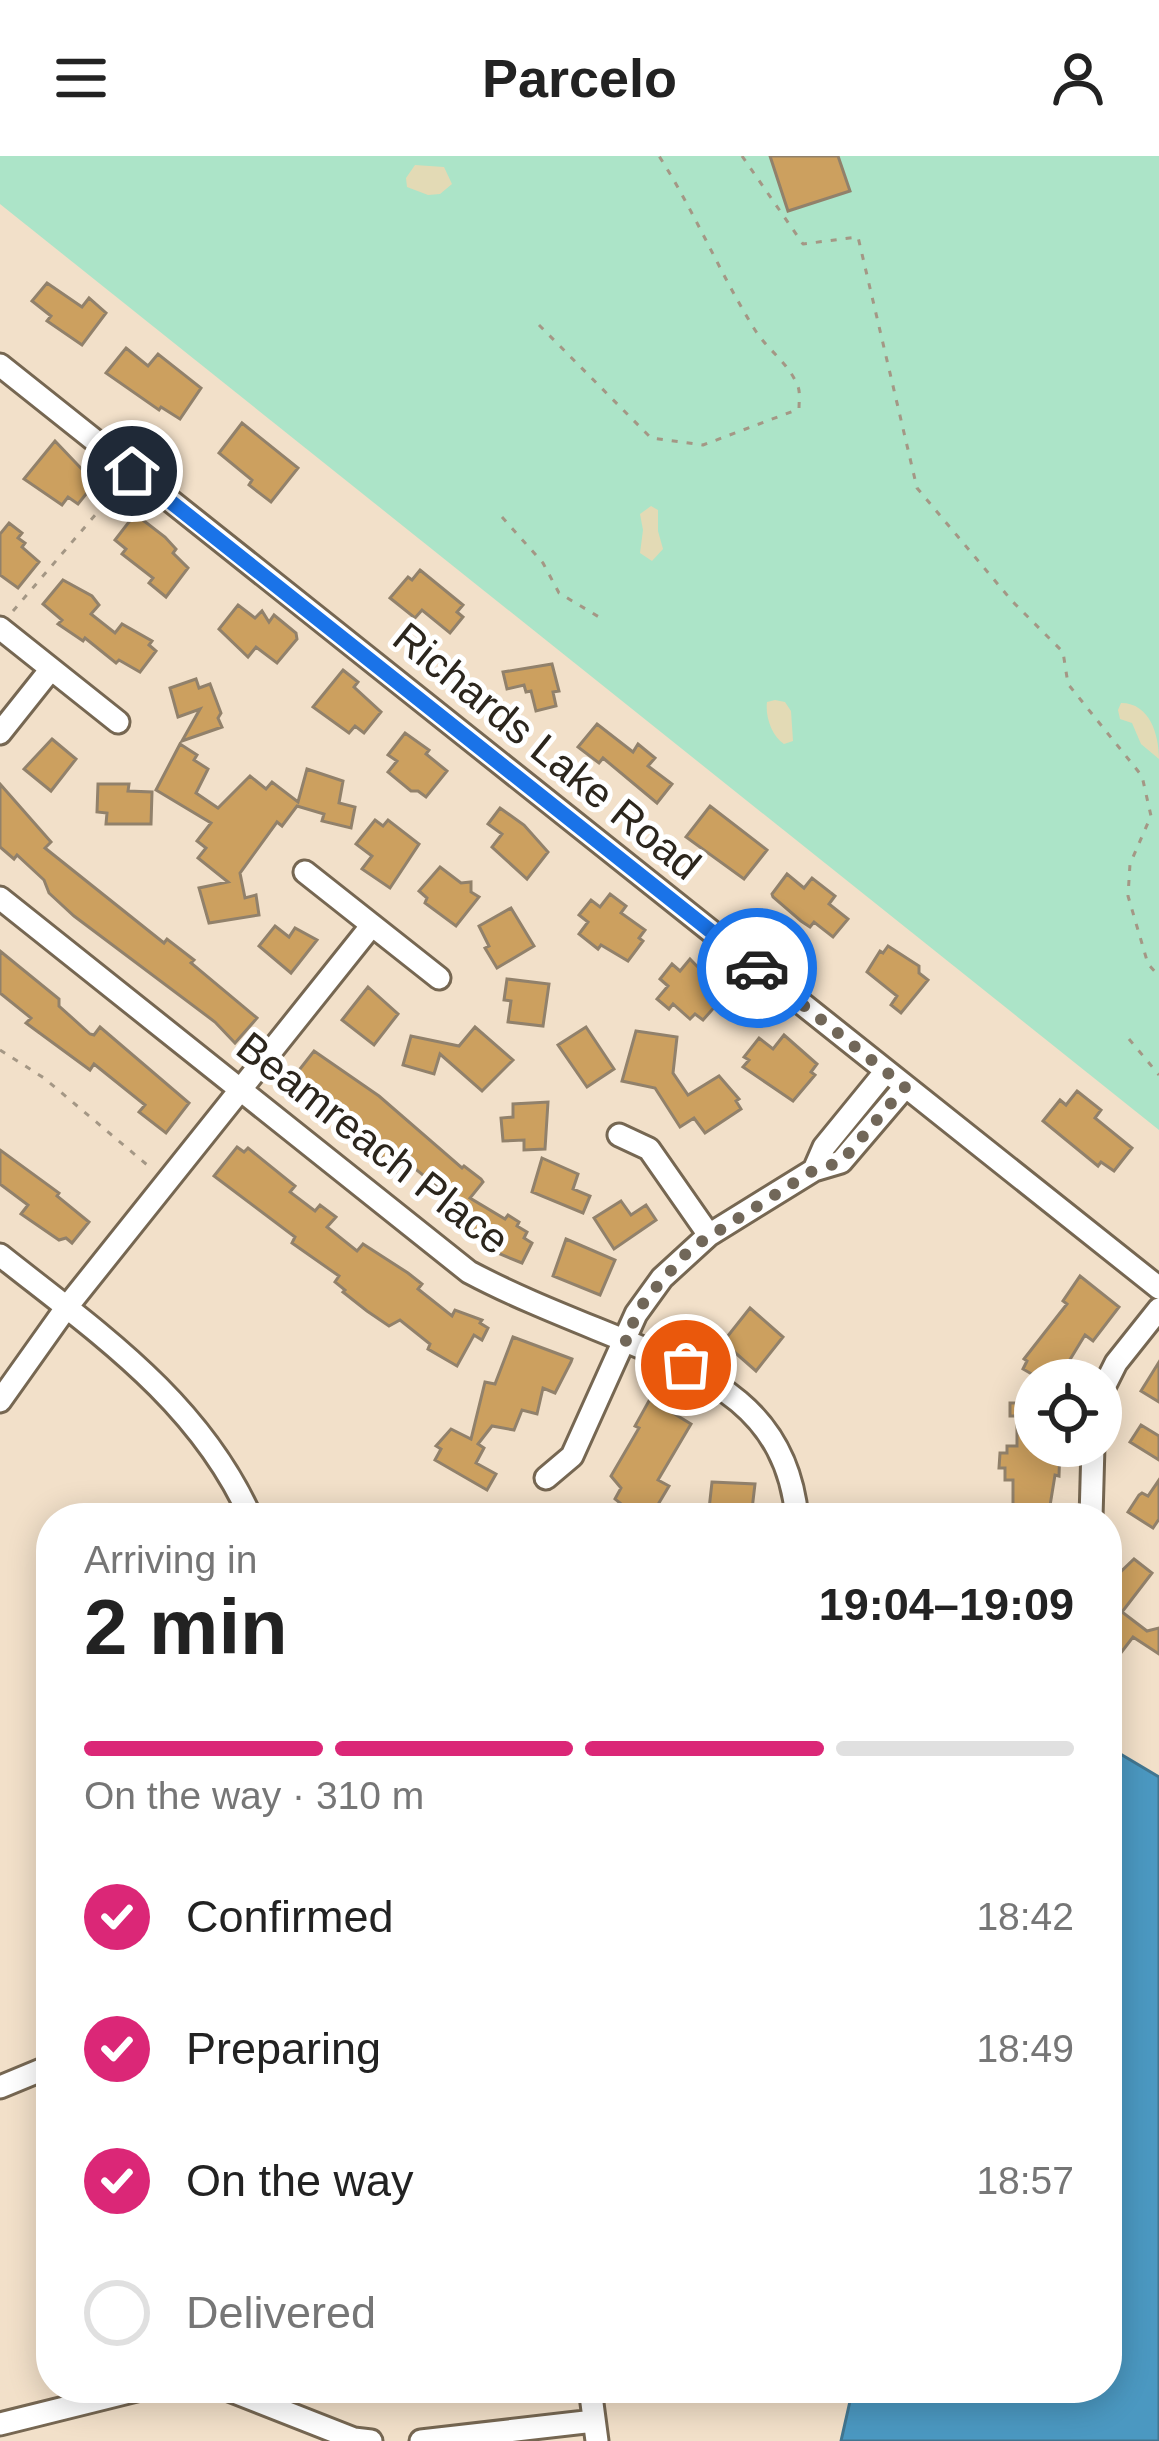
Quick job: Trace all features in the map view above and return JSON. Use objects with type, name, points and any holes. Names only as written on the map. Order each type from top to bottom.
[{"type":"street","name":"Richards Lake Road","points":[[0,365],[1159,1288]]},
{"type":"street","points":[[0,628],[118,722]]},
{"type":"street","points":[[0,733],[51,669]]},
{"type":"street","points":[[305,872],[439,978]]},
{"type":"street","name":"Beamreach Place","points":[[0,898],[469,1271],[500,1289],[703,1373],[748,1408],[781,1457],[793,1503]]},
{"type":"street","points":[[0,1401],[66,1308],[372,925]]},
{"type":"street","points":[[814,1170],[824,1147],[886,1072]]},
{"type":"street","points":[[546,1478],[572,1456],[636,1314],[662,1278],[710,1234],[814,1170],[841,1162],[905,1087]]},
{"type":"street","points":[[619,1135],[649,1149],[710,1234]]},
{"type":"street","points":[[0,1255],[155,1380],[224,1466],[243,1503]]},
{"type":"street","points":[[1119,1359],[1159,1309]]},
{"type":"street","points":[[1092,1503],[1093,1467]]},
{"type":"street","points":[[0,2087],[36,2072]]},
{"type":"street","points":[[0,2425],[86,2403]]},
{"type":"street","points":[[262,2403],[354,2439],[371,2441]]},
{"type":"street","points":[[421,2441],[596,2431]]},
{"type":"path","points":[[539,325],[651,438],[703,446],[799,409],[800,389],[786,364],[758,336],[659,156]]},
{"type":"path","points":[[742,156],[802,244],[858,237],[917,488],[1012,601],[1063,652],[1067,684],[1142,776],[1151,816],[1130,865],[1128,896],[1148,964],[1159,976]]},
{"type":"path","points":[[15,609],[132,471]]},
{"type":"path","points":[[502,517],[543,563],[559,592],[598,617]]},
{"type":"path","points":[[1129,1039],[1159,1075]]},
{"type":"path","points":[[0,1050],[44,1078],[167,1181]]},
{"type":"green space","points":[[0,156],[1159,156],[1159,1130],[0,204]]},
{"type":"sand","points":[[415,165],[444,167],[452,184],[440,194],[428,195],[407,187],[406,178]]},
{"type":"sand","points":[[651,506],[658,510],[663,549],[652,561],[640,553],[640,514]]},
{"type":"sand","points":[[767,702],[785,702],[791,711],[793,741],[784,744],[768,720]]},
{"type":"sand","points":[[1121,703],[1146,714],[1155,731],[1159,759],[1141,744],[1132,723],[1120,719]]},
{"type":"water","points":[[1122,1755],[1159,1777],[1159,2441],[841,2441],[850,2403],[1122,2403]]},
{"type":"building","points":[[770,156],[838,156],[850,191],[788,211]]},
{"type":"building","points":[[47,283],[82,307],[89,298],[106,313],[82,345],[47,321],[51,316],[32,301]]},
{"type":"building","points":[[126,348],[148,366],[158,354],[201,388],[180,419],[106,373]]},
{"type":"building","points":[[242,423],[298,468],[271,502],[219,453]]},
{"type":"building","points":[[55,441],[95,483],[78,504],[68,497],[62,505],[24,479]]},
{"type":"building","points":[[135,514],[165,537],[188,568],[166,597],[149,583],[153,578],[122,554],[126,549],[115,540]]},
{"type":"building","points":[[9,523],[22,533],[18,538],[25,543],[22,547],[39,562],[18,588],[0,575],[0,534]]},
{"type":"building","points":[[420,570],[463,605],[457,612],[463,617],[450,633],[422,610],[415,618],[390,598]]},
{"type":"building","points":[[63,580],[92,596],[99,605],[91,614],[115,633],[122,624],[152,641],[149,645],[156,651],[140,672],[119,660],[116,663],[58,624],[62,620],[43,604]]},
{"type":"building","points":[[238,605],[255,618],[262,611],[269,622],[274,615],[296,633],[297,639],[277,663],[256,647],[248,657],[219,629]]},
{"type":"building","points":[[552,664],[559,691],[553,692],[556,706],[536,711],[531,691],[526,692],[524,685],[507,689],[503,672]]},
{"type":"building","points":[[343,670],[381,712],[364,733],[355,726],[349,733],[313,707]]},
{"type":"building","points":[[196,679],[199,688],[210,684],[222,727],[182,741],[200,709],[178,717],[170,688]]},
{"type":"building","points":[[597,724],[633,752],[638,744],[655,758],[648,766],[672,784],[657,803],[603,758],[599,763],[578,747]]},
{"type":"building","points":[[405,733],[447,771],[426,797],[388,772],[397,761],[388,755]]},
{"type":"building","points":[[52,739],[76,759],[51,791],[24,769]]},
{"type":"building","points":[[180,744],[208,769],[196,793],[218,808],[250,776],[266,789],[272,782],[298,802],[307,769],[343,781],[339,803],[355,807],[351,828],[322,821],[324,814],[297,806],[282,826],[277,822],[240,873],[245,898],[256,895],[259,915],[209,923],[199,888],[228,882],[198,858],[206,848],[197,841],[211,823],[156,790]]},
{"type":"building","points":[[0,784],[51,842],[45,848],[164,943],[167,939],[194,960],[191,963],[257,1018],[235,1043],[215,1022],[74,916],[49,893],[44,880],[17,855],[14,859],[0,847]]},
{"type":"building","points":[[98,784],[129,784],[128,791],[152,792],[151,824],[106,824],[107,813],[97,812]]},
{"type":"building","points":[[710,806],[767,850],[744,879],[686,837]]},
{"type":"building","points":[[500,808],[524,825],[548,852],[527,879],[492,847],[502,834],[488,824]]},
{"type":"building","points":[[375,820],[383,826],[388,820],[419,844],[390,888],[362,869],[372,856],[356,844]]},
{"type":"building","points":[[440,867],[461,883],[471,882],[471,892],[479,897],[456,926],[425,903],[427,898],[419,891]]},
{"type":"building","points":[[787,874],[804,888],[812,878],[835,896],[829,904],[848,919],[833,937],[814,922],[810,927],[801,921],[773,897]]},
{"type":"building","points":[[610,894],[626,906],[621,913],[645,930],[628,961],[601,945],[598,949],[579,934],[588,922],[579,915],[591,900],[600,907]]},
{"type":"building","points":[[511,908],[534,946],[497,968],[479,926]]},
{"type":"building","points":[[275,926],[289,937],[295,928],[317,940],[291,973],[259,946]]},
{"type":"building","points":[[888,946],[919,966],[919,973],[928,980],[901,1013],[891,1005],[897,996],[867,972]]},
{"type":"building","points":[[0,951],[59,999],[59,1006],[90,1034],[100,1027],[189,1103],[166,1133],[139,1112],[145,1105],[94,1064],[90,1070],[26,1023],[31,1018],[0,993]]},
{"type":"building","points":[[690,959],[725,995],[703,1020],[695,1014],[690,1019],[673,1004],[669,1009],[657,999],[668,986],[660,979],[672,964],[680,971]]},
{"type":"building","points":[[507,979],[549,984],[543,1026],[508,1022]]},
{"type":"building","points":[[368,987],[398,1014],[374,1045],[342,1020]]},
{"type":"building","points":[[475,1027],[513,1060],[482,1091],[440,1054],[434,1074],[403,1065],[411,1036],[459,1046]]},
{"type":"building","points":[[586,1027],[614,1069],[587,1087],[558,1045]]},
{"type":"building","points":[[636,1031],[677,1037],[673,1073],[688,1095],[719,1076],[739,1099],[741,1109],[705,1133],[694,1118],[680,1127],[655,1088],[622,1081]]},
{"type":"building","points":[[784,1035],[817,1064],[811,1072],[815,1075],[793,1101],[743,1067],[749,1060],[744,1057],[759,1038],[773,1049]]},
{"type":"building","points":[[314,1051],[379,1096],[481,1179],[470,1198],[505,1219],[508,1215],[527,1232],[524,1238],[532,1243],[522,1263],[465,1230],[439,1205],[447,1194],[413,1167],[403,1179],[374,1149],[289,1083]]},
{"type":"building","points":[[1077,1091],[1101,1110],[1095,1118],[1132,1148],[1114,1171],[1101,1162],[1098,1166],[1043,1121],[1060,1100],[1066,1105]]},
{"type":"building","points":[[548,1102],[545,1149],[524,1150],[524,1140],[503,1141],[501,1118],[513,1117],[513,1104]]},
{"type":"building","points":[[237,1147],[244,1152],[248,1148],[295,1186],[290,1192],[315,1211],[320,1205],[336,1217],[327,1227],[357,1251],[363,1244],[408,1273],[422,1284],[418,1289],[452,1316],[455,1310],[482,1320],[488,1328],[482,1340],[474,1335],[457,1366],[428,1349],[430,1344],[400,1320],[389,1326],[367,1311],[335,1282],[339,1276],[292,1243],[295,1237],[214,1176]]},
{"type":"building","points":[[0,1150],[59,1193],[89,1222],[72,1243],[59,1240],[21,1214],[28,1205],[0,1184]]},
{"type":"building","points":[[542,1158],[578,1174],[573,1189],[590,1196],[583,1213],[532,1192]]},
{"type":"building","points":[[621,1201],[631,1215],[646,1205],[656,1220],[614,1249],[594,1218]]},
{"type":"building","points":[[566,1239],[615,1260],[600,1295],[553,1276]]},
{"type":"building","points":[[1080,1276],[1119,1307],[1093,1341],[1085,1335],[1070,1359],[1024,1359],[1067,1304],[1063,1301]]},
{"type":"building","points":[[750,1308],[783,1337],[756,1371],[723,1342]]},
{"type":"building","points":[[513,1337],[572,1359],[555,1393],[543,1388],[537,1414],[522,1410],[514,1430],[492,1426],[478,1444],[484,1448],[476,1463],[496,1474],[487,1490],[435,1460],[441,1449],[436,1446],[451,1429],[471,1439],[485,1382],[495,1384]]},
{"type":"building","points":[[1159,1362],[1159,1402],[1141,1391]]},
{"type":"building","points":[[650,1399],[691,1424],[658,1480],[669,1486],[659,1503],[615,1499],[621,1488],[611,1476],[639,1428],[635,1426]]},
{"type":"building","points":[[1141,1425],[1159,1436],[1159,1460],[1130,1442]]},
{"type":"building","points":[[1007,1446],[1014,1446],[1014,1467],[1059,1467],[1050,1503],[1013,1503],[1013,1480],[1005,1480],[1005,1468],[999,1468],[1000,1453],[1007,1453]]},
{"type":"building","points":[[1159,1480],[1159,1519],[1153,1528],[1128,1512],[1139,1495],[1148,1496]]},
{"type":"building","points":[[712,1482],[755,1484],[753,1503],[710,1503]]},
{"type":"building","points":[[1134,1559],[1152,1573],[1122,1612],[1122,1571]]},
{"type":"building","points":[[1122,1612],[1147,1631],[1159,1628],[1159,1654],[1133,1637],[1122,1651]]},
{"type":"way so far","points":[[686,1365],[624,1340],[662,1278],[710,1234],[814,1170],[841,1162],[905,1087],[757,968]]},
{"type":"route","points":[[132,471],[757,968]]}]
